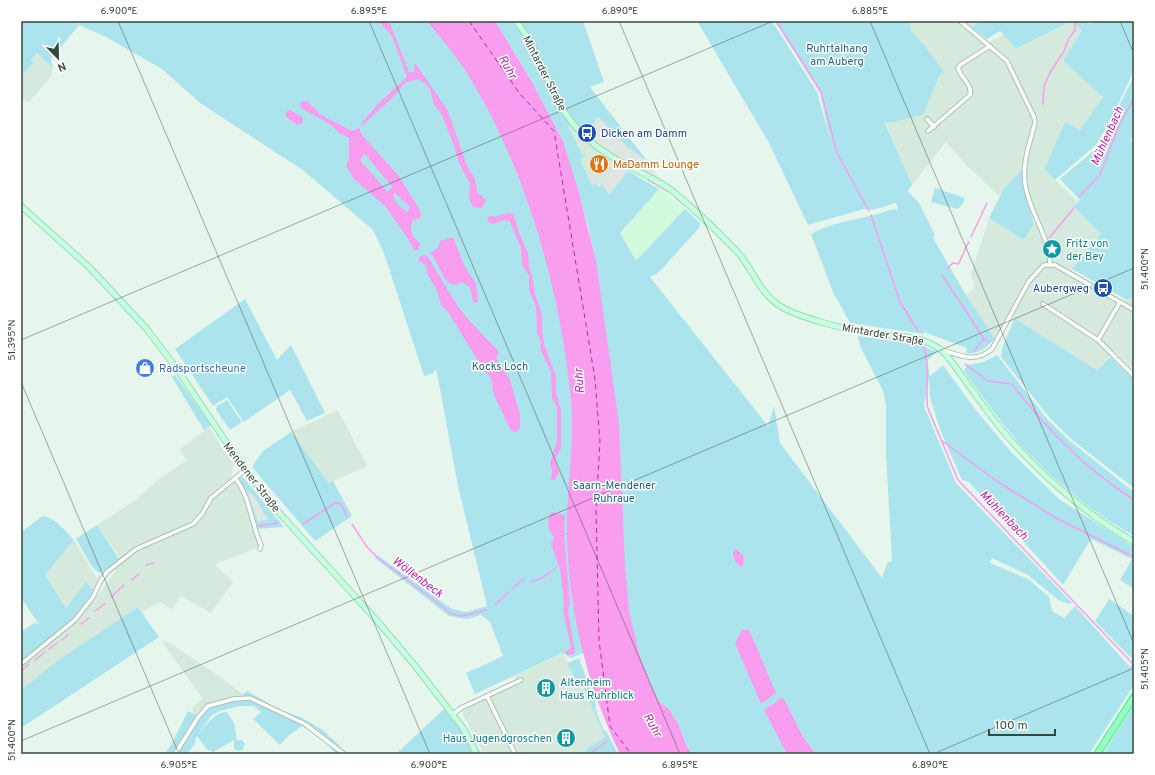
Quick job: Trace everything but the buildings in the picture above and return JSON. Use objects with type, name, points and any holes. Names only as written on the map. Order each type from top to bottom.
[{"type":"main road","name":"Mintarder Straße","points":[[516,21],[526,35],[565,113],[577,128],[613,157],[657,181],[679,196],[741,256],[758,284],[773,301],[793,312],[839,326],[869,333],[921,339],[932,343],[942,350],[1007,436],[1039,470],[1086,510],[1134,542]]},
{"type":"main road","name":"Mendener Straße","points":[[21,206],[89,267],[136,317],[177,369],[244,470],[275,507],[380,624],[453,714],[477,754]]},
{"type":"main road","points":[[1097,754],[1134,696]]},
{"type":"street","points":[[960,21],[1011,66],[1034,117],[1035,123],[1025,164],[1025,184],[1048,246],[1050,264]]},
{"type":"street","points":[[928,132],[970,95],[970,88],[959,72],[958,68],[960,65],[990,46]]},
{"type":"street","points":[[927,119],[934,127]]},
{"type":"street","points":[[942,350],[962,356],[976,358],[992,350],[1030,280],[1044,265],[1055,265],[1134,310]]},
{"type":"street","points":[[1098,340],[1120,302]]},
{"type":"street","points":[[1043,304],[1098,340],[1134,376]]},
{"type":"street","points":[[951,362],[962,356]]},
{"type":"street","points":[[21,664],[75,620],[93,597],[107,572],[141,546],[193,524],[202,514],[211,498],[244,470]]},
{"type":"street","name":"Mendener Straße","points":[[234,478],[245,496],[255,532],[261,545],[260,549]]},
{"type":"street","points":[[453,714],[461,708],[521,680]]},
{"type":"street","points":[[487,696],[515,754]]},
{"type":"street","points":[[175,754],[199,716],[208,706],[234,699],[250,698],[306,724],[344,754]]},
{"type":"shaded area","points":[[842,21],[983,21],[968,30],[984,43],[1003,35],[1016,49],[1072,21],[1082,30],[1063,61],[1104,97],[1080,130],[1065,122],[1044,169],[1077,201],[1073,206],[1101,234],[1068,275],[1115,303],[1127,300],[1134,296],[1134,371],[1114,351],[1097,370],[1008,314],[995,339],[966,295],[973,290],[974,284],[971,274],[989,218],[1024,240],[1038,218],[1030,195],[1026,175],[1027,165],[1004,188],[999,196],[966,165],[946,142],[908,190],[883,122]]},
{"type":"shaded area","points":[[37,53],[53,68],[51,77],[28,103],[21,97],[21,72],[24,73],[34,62],[31,60]]},
{"type":"shaded area","points":[[598,117],[627,147],[648,162],[659,179],[618,158],[587,134]]},
{"type":"shaded area","points":[[571,123],[618,165],[606,179],[604,177],[592,187],[580,158],[584,157],[568,126]]},
{"type":"shaded area","points":[[618,165],[628,171],[609,195],[602,184],[599,187],[596,184],[604,177],[606,178]]},
{"type":"shaded area","points":[[659,189],[685,209],[636,261],[620,233]]},
{"type":"shaded area","points":[[338,410],[367,466],[329,483],[291,432]]},
{"type":"shaded area","points":[[209,427],[234,465],[231,475],[243,494],[258,544],[257,548],[218,563],[216,566],[233,582],[211,613],[181,596],[172,609],[159,602],[142,612],[138,607],[61,658],[21,690],[21,666],[77,620],[99,594],[116,570],[115,568],[123,562],[97,525],[134,501],[158,480],[187,460],[179,450]]},
{"type":"shaded area","points":[[247,491],[253,495],[268,519],[258,522]]},
{"type":"shaded area","points":[[74,540],[99,582],[73,618],[45,575]]},
{"type":"shaded area","points":[[161,640],[173,645],[223,679],[243,694],[243,698],[209,703],[197,716],[192,713],[193,707],[203,699]]},
{"type":"shaded area","points":[[563,653],[578,685],[582,683],[605,737],[589,747],[583,754],[484,754],[461,711],[517,684],[514,676]]},
{"type":"green space","name":"Saarn-Mendener Ruhraue","points":[[21,21],[78,21],[79,24],[81,21],[461,21],[599,279],[588,226],[563,141],[532,82],[495,21],[513,21],[524,36],[571,123],[568,126],[584,157],[580,159],[592,186],[604,177],[606,178],[618,165],[659,189],[620,233],[636,261],[685,209],[700,223],[699,228],[659,272],[650,277],[768,426],[774,406],[780,443],[882,578],[887,563],[892,561],[886,453],[886,405],[883,391],[860,346],[858,336],[921,345],[937,352],[927,360],[930,376],[943,365],[975,409],[1012,453],[1059,499],[1134,547],[1134,589],[1120,580],[1132,559],[1091,539],[1063,585],[969,482],[962,480],[941,432],[930,398],[929,378],[924,406],[956,483],[1072,603],[1069,604],[1058,600],[1028,575],[992,558],[990,563],[1028,579],[1049,597],[1052,611],[1064,618],[1075,606],[1130,667],[1134,661],[1134,685],[1089,754],[660,754],[609,643],[571,658],[562,653],[475,694],[466,673],[503,656],[490,622],[481,615],[467,619],[449,616],[375,558],[377,555],[452,609],[466,612],[487,606],[458,486],[436,369],[433,373],[424,376],[384,253],[373,230],[304,171],[200,103],[162,69],[106,37],[79,25],[51,59],[53,68],[37,53],[31,60],[34,62],[24,73],[21,72]]},
{"type":"green space","points":[[583,21],[604,82],[590,87],[648,162],[627,147],[598,117],[589,130],[583,131],[575,124],[561,104],[536,49],[521,22]]},
{"type":"green space","name":"Ruhrtalhang am Auberg","points":[[697,21],[772,21],[817,92],[830,139],[820,92],[775,21],[910,21],[911,31],[925,46],[944,72],[940,74],[923,115],[893,122],[884,122],[912,185],[908,191],[919,203],[935,235],[933,238],[963,290],[995,339],[988,346],[975,353],[966,353],[967,348],[924,332],[924,334],[850,323],[833,292],[811,234],[834,224],[898,209],[896,203],[873,210],[864,209],[808,225],[769,143]]},
{"type":"green space","points":[[983,21],[1072,21],[1016,49],[1000,31],[987,39],[971,27]]},
{"type":"green space","points":[[1073,21],[1087,21],[1088,24],[1094,21],[1134,21],[1134,70],[1116,109],[1097,144],[1055,180],[1044,169],[1065,122],[1080,130],[1103,97],[1063,61],[1082,30],[1075,25]]},
{"type":"green space","points":[[1134,76],[1134,135],[1130,140],[1134,144],[1134,296],[1127,300],[1072,269],[1101,234],[1073,206],[1080,200],[1060,179],[1099,146]]},
{"type":"green space","points":[[1022,170],[1023,187],[1034,224],[1024,240],[989,218],[1004,188]]},
{"type":"green space","points":[[935,188],[965,198],[962,205],[957,209],[931,202]]},
{"type":"green space","points":[[245,299],[277,360],[291,345],[325,413],[307,421],[290,390],[244,422],[227,397],[213,406],[175,349]]},
{"type":"green space","points":[[1014,318],[1097,370],[1110,357],[1134,380],[1134,488],[1071,439],[1050,418],[1001,357],[1001,352]]},
{"type":"green space","points":[[997,355],[1048,420],[1070,441],[1134,492],[1134,536],[1118,527],[1072,494],[1018,442],[990,407],[964,371],[967,365],[984,362]]},
{"type":"green space","points":[[175,375],[211,425],[204,430],[172,377]]},
{"type":"green space","points":[[227,400],[242,422],[230,430],[216,410],[217,406]]},
{"type":"green space","points":[[291,432],[329,483],[333,481],[352,516],[315,541],[252,467],[263,451]]},
{"type":"green space","points":[[243,477],[284,527],[256,529],[239,478]]},
{"type":"green space","points":[[43,516],[56,522],[74,540],[45,575],[66,608],[86,582],[94,591],[67,624],[21,662],[21,632],[34,623],[39,624],[21,598],[21,532]]},
{"type":"green space","points":[[97,525],[119,559],[101,573],[97,571],[90,563],[76,539]]},
{"type":"green space","points":[[1109,599],[1134,616],[1134,661],[1095,621]]},
{"type":"green space","points":[[138,607],[159,637],[21,728],[21,690],[61,658]]},
{"type":"green space","points":[[579,658],[603,729],[606,731],[618,754],[583,754],[589,747],[605,737],[582,684],[578,685],[567,663]]},
{"type":"green space","points":[[247,691],[280,710],[300,717],[323,730],[348,754],[336,754],[324,740],[302,726],[289,735],[280,745],[253,719],[261,712],[254,706],[240,706],[219,711],[211,716],[198,735],[214,717],[218,714],[227,712],[234,723],[237,740],[242,740],[245,744],[243,750],[238,751],[234,749],[234,740],[213,752],[207,749],[197,736],[195,740],[196,742],[187,754],[165,754],[188,711],[200,717],[210,706],[243,699],[243,694]]},
{"type":"green space","points":[[1134,705],[1134,754],[1103,754]]},
{"type":"green space","points":[[444,709],[463,733],[473,754],[396,754]]},
{"type":"water","points":[[379,21],[389,21],[409,72],[414,72],[414,65],[416,64],[448,111],[467,166],[475,179],[477,192],[486,200],[482,208],[473,207],[469,199],[470,184],[459,163],[442,115],[434,104],[430,89],[425,83],[418,79],[406,82],[391,99],[363,125],[361,124],[378,104],[407,77],[392,36]]},
{"type":"water","name":"Ruhr","points":[[427,21],[495,21],[532,82],[563,141],[579,193],[596,261],[619,424],[625,565],[629,611],[640,657],[655,694],[660,703],[668,708],[678,724],[686,745],[692,754],[620,754],[598,701],[582,646],[571,590],[568,562],[567,516],[572,434],[571,401],[566,359],[549,271],[521,185],[504,143],[485,104],[463,67]]},
{"type":"water","points":[[302,101],[307,101],[321,115],[352,131],[359,128],[362,135],[398,175],[421,212],[420,219],[413,220],[411,227],[413,236],[420,243],[419,250],[414,250],[386,207],[354,179],[346,166],[349,159],[349,138],[339,133],[331,125],[301,108],[300,104]],"holes":[[[365,154],[392,187],[388,192],[361,161],[361,158]],[[395,193],[410,207],[407,212],[398,205],[393,196]]]},
{"type":"water","points":[[290,110],[302,117],[303,121],[301,124],[297,125],[285,116],[286,112]]},
{"type":"water","points":[[509,213],[513,214],[528,253],[529,267],[535,294],[542,314],[544,344],[556,376],[556,392],[561,410],[561,448],[555,459],[559,472],[555,480],[551,480],[552,471],[550,463],[557,441],[557,407],[552,398],[551,372],[542,353],[540,347],[541,341],[537,333],[536,307],[529,290],[529,275],[522,265],[521,248],[510,222],[505,220],[493,224],[488,222],[487,218]]},
{"type":"water","points":[[453,237],[464,265],[476,284],[478,302],[473,303],[470,287],[462,282],[454,285],[446,281],[433,256],[429,254],[438,248],[440,241]]},
{"type":"water","points":[[424,255],[428,257],[457,305],[467,318],[499,352],[496,358],[510,380],[520,414],[520,427],[517,432],[511,431],[494,395],[491,378],[483,369],[448,312],[441,305],[437,291],[426,271],[427,266],[418,260],[420,256]]},
{"type":"water","points":[[552,512],[565,515],[564,534],[570,603],[568,610],[575,653],[571,655],[566,654],[565,651],[569,650],[571,647],[563,611],[564,603],[560,569],[551,544],[554,538],[548,525]]},
{"type":"water","points":[[736,549],[743,555],[744,563],[741,567],[736,563],[734,557],[733,553]]},
{"type":"water","points":[[742,630],[749,630],[776,693],[761,704],[735,643]]},
{"type":"water","points":[[783,697],[803,737],[816,754],[787,754],[764,710]]},
{"type":"waterway","name":"Mühlenbach","points":[[776,21],[821,92],[837,153],[869,211]]},
{"type":"waterway","points":[[1043,104],[1044,86],[1051,71],[1064,51],[1068,40],[1075,30],[1075,21]]},
{"type":"waterway","name":"Mühlenbach","points":[[1079,197],[1100,175],[1117,130],[1134,98]]},
{"type":"waterway","points":[[647,179],[669,192]]},
{"type":"waterway","points":[[675,197],[681,202]]},
{"type":"waterway","points":[[971,237],[987,203]]},
{"type":"waterway","name":"Mühlenbach","points":[[1049,238],[1074,208]]},
{"type":"waterway","name":"Mühlenbach","points":[[871,215],[900,302],[918,331]]},
{"type":"waterway","points":[[947,269],[953,263],[958,264],[969,242]]},
{"type":"waterway","points":[[942,275],[984,339],[974,351]]},
{"type":"waterway","name":"Mühlenbach","points":[[984,339],[989,342]]},
{"type":"waterway","name":"Mühlenbach","points":[[924,347],[927,362],[927,406],[958,480],[1133,664]]},
{"type":"waterway","points":[[965,364],[988,381],[1012,384],[1039,417],[1083,462],[1134,500]]},
{"type":"waterway","points":[[941,440],[998,482],[1056,518],[1134,557]]},
{"type":"waterway","name":"Wöllenbeck","points":[[303,524],[335,503],[341,504],[347,517]]},
{"type":"waterway","name":"Wöllenbeck","points":[[258,526],[278,523]]},
{"type":"waterway","name":"Wöllenbeck","points":[[352,524],[367,547],[377,557],[452,614],[462,616],[487,610]]},
{"type":"waterway","name":"Wöllenbeck","points":[[146,565],[154,563]]},
{"type":"waterway","name":"Wöllenbeck","points":[[531,582],[542,578],[557,567]]},
{"type":"waterway","name":"Wöllenbeck","points":[[132,580],[139,574]]},
{"type":"waterway","name":"Wöllenbeck","points":[[512,589],[524,579]]},
{"type":"waterway","name":"Wöllenbeck","points":[[111,597],[124,585]]},
{"type":"waterway","name":"Wöllenbeck","points":[[496,604],[509,592]]},
{"type":"waterway","name":"Wöllenbeck","points":[[95,611],[105,604]]},
{"type":"waterway","name":"Wöllenbeck","points":[[81,624],[89,618]]},
{"type":"waterway","name":"Wöllenbeck","points":[[62,640],[68,635]]},
{"type":"waterway","name":"Wöllenbeck","points":[[49,649],[57,643]]},
{"type":"waterway","name":"Wöllenbeck","points":[[35,660],[45,652]]},
{"type":"waterway","name":"Wöllenbeck","points":[[21,671],[29,664]]},
{"type":"waterway","points":[[590,754],[607,741]]},
{"type":"ferry route","points":[[469,21],[520,94],[554,131],[595,379],[600,442],[596,509],[599,640],[610,726],[631,754]]},
{"type":"place","name":"Dicken am Damm","points":[[587,133]]},
{"type":"place","name":"MaDamm Lounge","points":[[599,164]]},
{"type":"place","name":"Fritz von der Bey","points":[[1052,249]]},
{"type":"place","name":"Aubergweg","points":[[1103,288]]},
{"type":"place","name":"Radsportscheune","points":[[145,368]]},
{"type":"place","name":"Altenheim Haus Ruhrblick","points":[[546,688]]},
{"type":"place","name":"Haus Jugendgroschen","points":[[566,738]]},
{"type":"park label","name":"Kocks Loch","points":[[500,366]]}]
